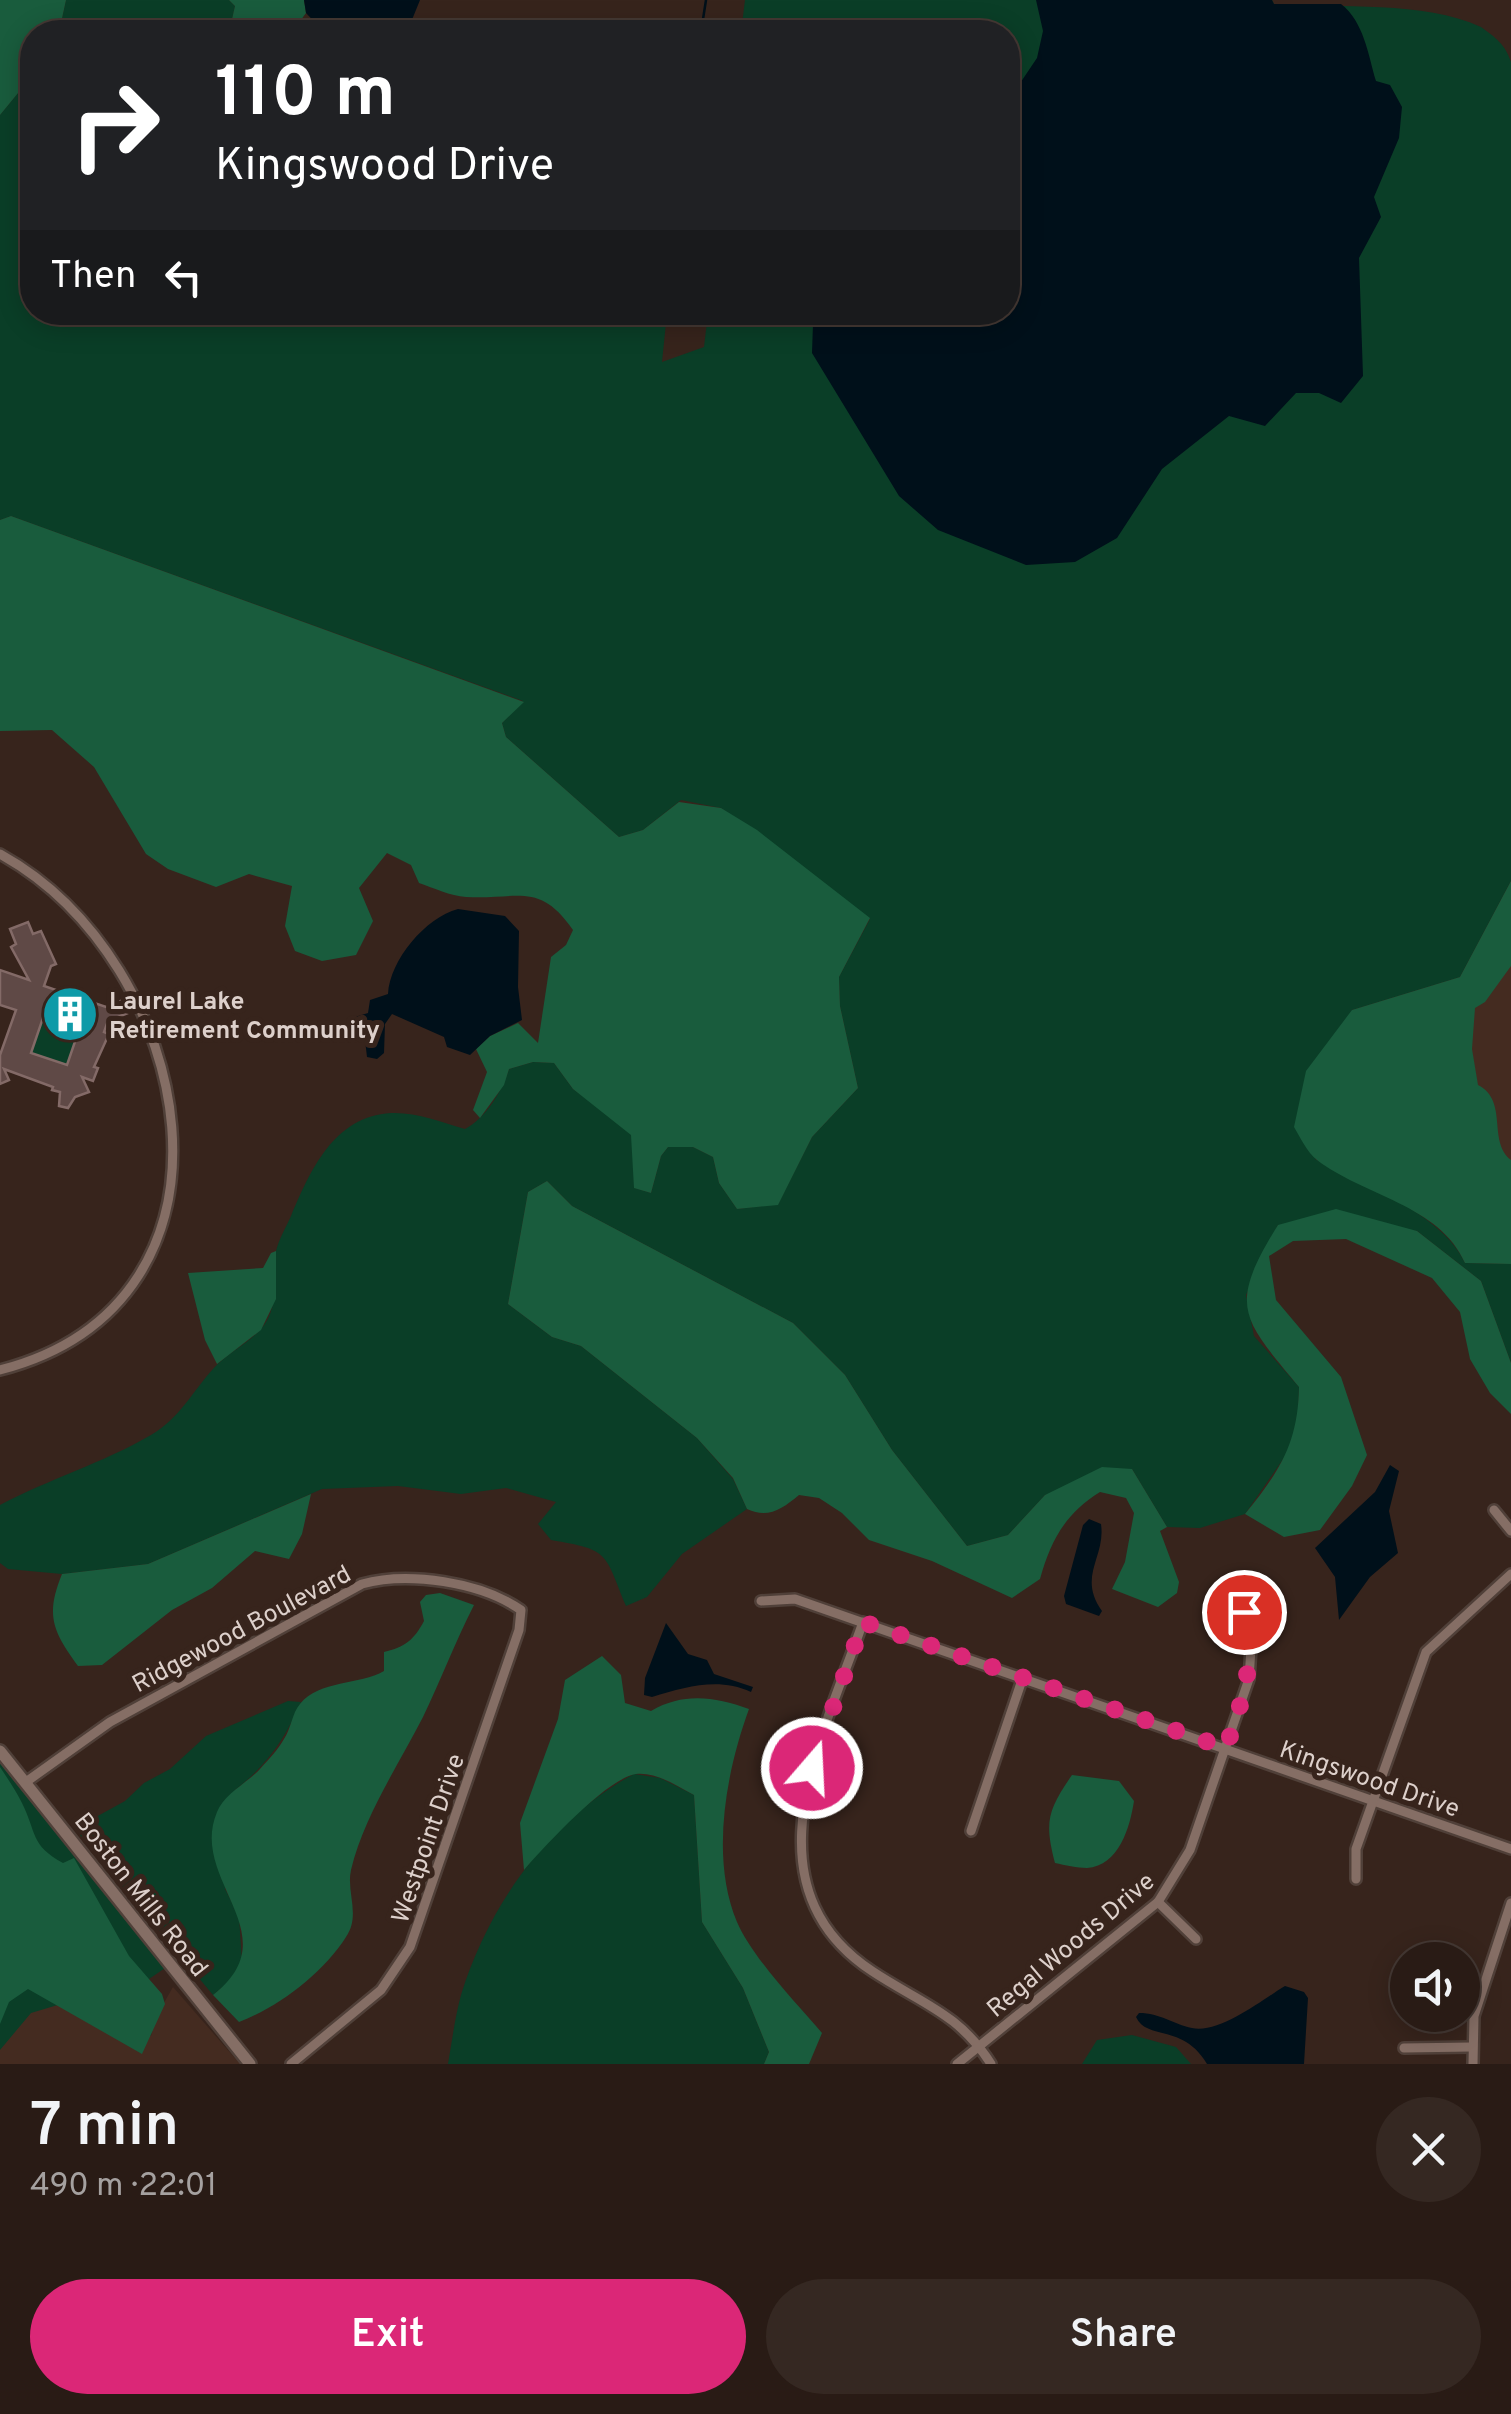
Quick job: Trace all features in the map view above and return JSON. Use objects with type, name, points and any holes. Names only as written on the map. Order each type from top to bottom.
[{"type":"street","points":[[0,854],[35,877],[77,913],[131,988],[146,1020],[164,1081],[170,1162],[158,1237],[145,1269],[127,1297],[96,1327],[62,1348],[0,1370]]},
{"type":"street","points":[[1494,1510],[1511,1530]]},
{"type":"street","points":[[1356,1879],[1356,1849],[1426,1652],[1511,1574]]},
{"type":"street","name":"Ridgewood Boulevard","points":[[26,1782],[110,1722],[348,1589],[376,1580],[414,1576],[494,1598]]},
{"type":"street","name":"Westpoint Drive","points":[[291,2064],[382,1990],[410,1947],[522,1620],[517,1606],[494,1598]]},
{"type":"street","name":"Kingswood Drive","points":[[761,1600],[795,1599],[1511,1849]]},
{"type":"street","name":"Regal Woods Drive","points":[[957,2064],[1158,1902],[1190,1850],[1249,1679],[1251,1648],[1244,1612]]},
{"type":"street","points":[[863,1622],[806,1792],[800,1847],[806,1882],[828,1926],[856,1960],[949,2015],[992,2064]]},
{"type":"street","points":[[971,1831],[1022,1677]]},
{"type":"street","name":"Boston Mills Road","points":[[0,1751],[250,2064]]},
{"type":"street","points":[[1158,1902],[1196,1939]]},
{"type":"street","points":[[1474,2064],[1471,2047],[1478,2000],[1511,1902]]},
{"type":"street","points":[[1404,2048],[1471,2047]]},
{"type":"shaded area","points":[[1511,881],[1511,1218],[1474,1202],[1460,977]]},
{"type":"shaded area","points":[[173,1987],[240,2064],[0,2064],[0,2024],[28,1989],[151,2036],[157,2015]]},
{"type":"green space","points":[[0,0],[66,0],[62,20],[20,20],[20,91],[0,115]]},
{"type":"green space","points":[[66,0],[229,0],[235,6],[232,20],[62,20]]},
{"type":"green space","points":[[229,0],[304,0],[306,13],[301,20],[232,20],[235,6]]},
{"type":"green space","points":[[745,0],[1272,0],[1274,4],[1408,9],[1458,18],[1481,27],[1506,50],[1511,62],[1511,881],[1460,977],[1352,1010],[1315,1159],[1420,1215],[1454,1246],[1465,1263],[1511,1264],[1511,1363],[1481,1281],[1417,1231],[1278,1225],[1246,1295],[1254,1336],[1299,1387],[1298,1423],[1290,1449],[1245,1514],[1200,1528],[1167,1527],[1132,1469],[1045,1495],[1008,1535],[967,1546],[892,1450],[845,1375],[793,1323],[572,1206],[547,1181],[528,1192],[508,1304],[552,1337],[581,1346],[697,1438],[733,1479],[747,1509],[682,1554],[647,1597],[626,1606],[602,1556],[585,1547],[551,1540],[538,1524],[556,1502],[506,1488],[461,1494],[398,1486],[322,1489],[148,1564],[62,1574],[8,1569],[0,1563],[0,1505],[151,1435],[178,1413],[218,1363],[267,1321],[273,1302],[277,1247],[298,1199],[327,1149],[354,1124],[371,1116],[400,1113],[465,1129],[492,1103],[509,1069],[533,1062],[554,1063],[573,1089],[632,1135],[635,1188],[651,1193],[661,1156],[668,1147],[693,1147],[713,1157],[719,1183],[737,1209],[778,1204],[812,1137],[858,1088],[840,1006],[839,977],[870,919],[721,808],[681,800],[643,830],[619,837],[506,737],[502,723],[523,701],[11,516],[0,520],[0,115],[20,91],[20,325],[666,325],[662,362],[704,347],[707,325],[1020,325],[1020,20],[742,20]]},
{"type":"green space","points":[[11,516],[524,702],[502,723],[506,737],[619,837],[643,830],[679,802],[721,808],[757,830],[870,918],[839,977],[840,1006],[858,1088],[812,1137],[778,1205],[737,1209],[719,1183],[713,1157],[693,1147],[668,1147],[661,1156],[651,1193],[634,1188],[631,1135],[573,1089],[554,1063],[533,1062],[509,1069],[504,1085],[480,1118],[473,1110],[487,1072],[476,1049],[490,1036],[518,1023],[538,1043],[551,957],[566,945],[573,930],[549,905],[526,896],[466,897],[448,893],[419,883],[411,865],[387,853],[359,888],[373,921],[356,955],[322,961],[295,951],[285,926],[292,886],[249,874],[216,887],[168,869],[146,854],[94,767],[52,730],[0,731],[0,520]]},
{"type":"green space","points":[[1511,881],[1511,966],[1485,1002],[1475,1008],[1472,1049],[1478,1085],[1493,1101],[1500,1143],[1511,1160],[1511,1264],[1465,1263],[1438,1227],[1317,1160],[1294,1127],[1306,1071],[1352,1010],[1460,977]]},
{"type":"green space","points":[[44,1015],[80,1027],[67,1065],[31,1053]]},
{"type":"green space","points":[[547,1181],[572,1206],[793,1323],[845,1375],[892,1450],[967,1546],[1008,1535],[1045,1495],[1102,1467],[1132,1469],[1167,1527],[1160,1531],[1179,1582],[1177,1593],[1158,1607],[1112,1589],[1125,1562],[1134,1513],[1126,1498],[1100,1492],[1077,1509],[1061,1529],[1040,1579],[1012,1598],[932,1561],[869,1540],[842,1513],[819,1498],[799,1495],[768,1513],[747,1509],[733,1478],[697,1438],[581,1346],[552,1337],[508,1304],[528,1192]]},
{"type":"green space","points":[[1336,1209],[1417,1231],[1481,1281],[1511,1363],[1511,1414],[1490,1393],[1470,1359],[1460,1312],[1432,1278],[1346,1239],[1293,1241],[1269,1256],[1276,1300],[1341,1377],[1367,1455],[1352,1486],[1320,1530],[1284,1537],[1245,1514],[1285,1455],[1295,1424],[1299,1387],[1254,1327],[1247,1294],[1252,1275],[1278,1225]]},
{"type":"green space","points":[[276,1251],[276,1299],[261,1330],[217,1364],[205,1340],[188,1273],[263,1268]]},
{"type":"green space","points":[[311,1494],[302,1534],[289,1559],[255,1551],[212,1588],[172,1610],[102,1665],[78,1666],[54,1623],[54,1601],[62,1574],[148,1564]]},
{"type":"green space","points":[[440,1593],[474,1605],[423,1717],[364,1830],[351,1870],[350,1929],[325,1963],[299,1987],[239,2022],[213,1995],[234,1972],[242,1950],[241,1928],[215,1861],[212,1837],[217,1812],[276,1751],[295,1712],[308,1696],[384,1671],[384,1652],[412,1638],[424,1621],[420,1602],[426,1595]]},
{"type":"green space","points":[[602,1656],[621,1675],[625,1703],[651,1711],[675,1701],[700,1698],[749,1709],[728,1787],[724,1871],[744,1936],[822,2033],[809,2064],[764,2064],[769,2052],[743,1988],[702,1922],[694,1795],[652,1775],[624,1778],[577,1815],[524,1870],[520,1823],[558,1719],[565,1680]]},
{"type":"green space","points":[[288,1701],[301,1702],[282,1740],[257,1771],[235,1790],[225,1889],[239,1916],[242,1962],[230,1981],[213,1995],[80,1835],[85,1823],[170,1769],[206,1736]]},
{"type":"green space","points":[[0,1751],[76,1847],[75,1855],[165,1968],[113,2004],[71,2001],[31,2013],[0,2050]]},
{"type":"green space","points":[[0,1767],[22,1803],[39,1844],[63,1863],[74,1858],[129,1956],[162,1994],[165,2004],[142,2054],[28,1989],[9,2002],[0,2024]]},
{"type":"green space","points":[[634,1774],[660,1778],[694,1795],[702,1922],[743,1988],[769,2052],[764,2064],[448,2064],[461,1995],[488,1928],[506,1897],[526,1867],[575,1815]]},
{"type":"green space","points":[[1072,1775],[1119,1781],[1134,1801],[1121,1844],[1098,1866],[1083,1868],[1055,1863],[1050,1816]]},
{"type":"green space","points":[[1132,2035],[1176,2047],[1191,2064],[1082,2064],[1097,2040]]},
{"type":"water","points":[[304,0],[420,0],[412,20],[313,20],[306,13]]},
{"type":"water","points":[[1036,0],[1272,0],[1274,4],[1341,4],[1360,29],[1376,81],[1390,85],[1402,107],[1399,138],[1374,197],[1381,217],[1359,258],[1363,376],[1341,403],[1319,393],[1296,393],[1265,426],[1229,416],[1162,469],[1117,538],[1075,562],[1026,565],[938,530],[899,496],[812,353],[813,325],[1020,325],[1020,83],[1037,58],[1043,31]]},
{"type":"water","points":[[458,909],[505,916],[519,931],[522,1020],[490,1036],[470,1055],[447,1047],[444,1037],[392,1014],[385,1024],[384,1053],[377,1059],[367,1057],[365,1040],[352,1030],[355,1017],[368,1013],[370,1000],[388,994],[395,968],[411,942],[433,921]]},
{"type":"water","points":[[1390,1465],[1399,1471],[1389,1511],[1398,1553],[1370,1577],[1339,1620],[1335,1577],[1315,1548],[1375,1492]]},
{"type":"water","points":[[1089,1519],[1101,1524],[1092,1577],[1095,1599],[1102,1611],[1099,1616],[1066,1604],[1064,1596],[1083,1525]]},
{"type":"water","points":[[666,1623],[688,1654],[707,1660],[714,1674],[753,1687],[751,1692],[714,1684],[652,1697],[644,1695],[645,1678]]},
{"type":"water","points":[[1285,1986],[1304,1992],[1308,1998],[1304,2064],[1207,2064],[1187,2043],[1148,2029],[1136,2017],[1147,2013],[1192,2028],[1215,2026]]},
{"type":"building","name":"Laurel Lake Retirement Community","points":[[28,922],[33,934],[41,931],[56,964],[51,966],[44,986],[106,1007],[123,1000],[128,1013],[108,1021],[104,1032],[109,1034],[94,1067],[98,1068],[93,1081],[82,1077],[89,1092],[75,1097],[68,1108],[59,1106],[60,1092],[52,1090],[53,1087],[4,1069],[9,1080],[0,1084],[0,1055],[16,1010],[0,1005],[0,970],[29,980],[11,947],[16,944],[10,929]],"holes":[[[44,1015],[80,1027],[67,1065],[31,1053]]]},
{"type":"waterway","points":[[703,20],[706,0]]},
{"type":"place","name":"Laurel Lake Retirement Community","points":[[70,1014]]},
{"type":"route","points":[[812,1768],[863,1622],[1226,1748],[1249,1679],[1251,1648],[1244,1612]]}]
